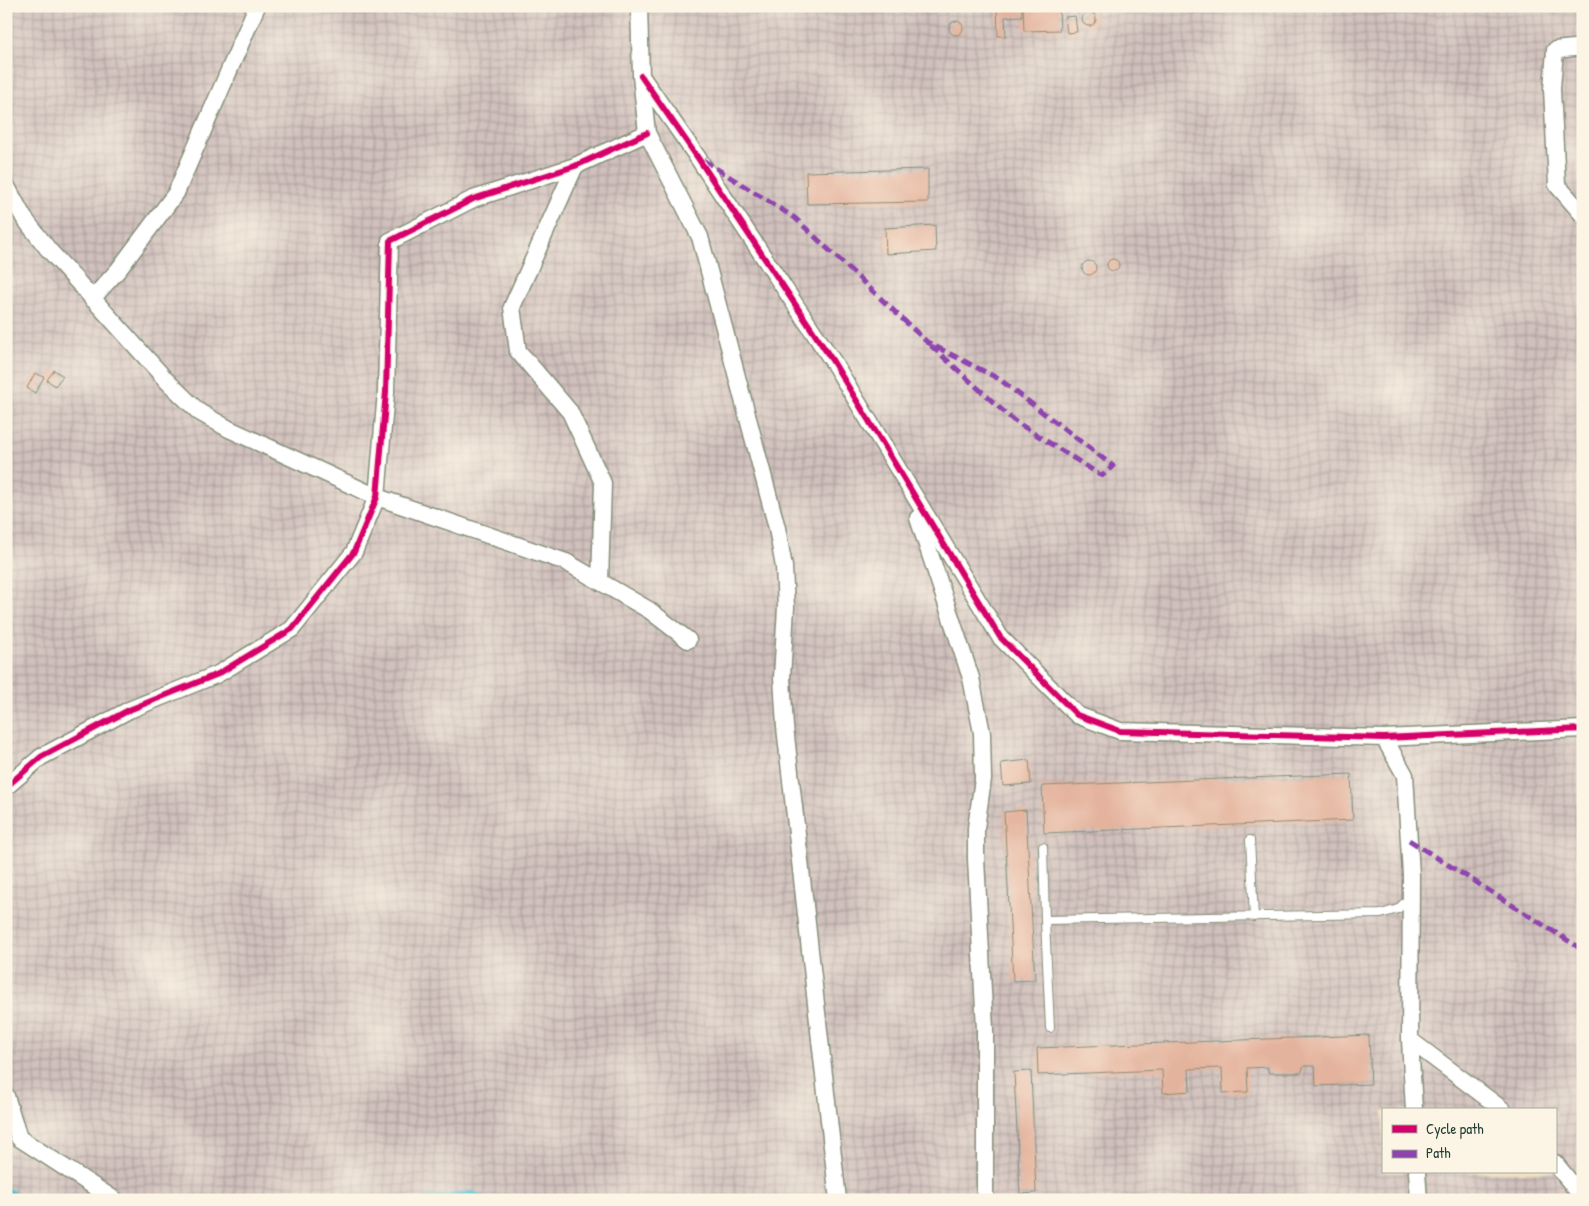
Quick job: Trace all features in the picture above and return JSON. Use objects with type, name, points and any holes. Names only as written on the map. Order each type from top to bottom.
[{"type":"street","points":[[92,299],[119,269],[176,193],[257,6]]},
{"type":"street","points":[[639,6],[641,76],[647,133],[700,237],[777,528],[784,567],[786,606],[782,678],[785,727],[838,1200]]},
{"type":"street","points":[[1583,47],[1555,50],[1552,89],[1557,185],[1583,215]]},
{"type":"street","points":[[641,76],[698,158],[878,431],[908,488],[1000,637],[1077,715],[1120,731],[1384,738],[1583,729]]},
{"type":"street","points":[[6,788],[41,757],[129,710],[218,674],[292,628],[354,552],[376,497],[386,392],[390,240],[473,199],[575,166],[647,133]]},
{"type":"street","points":[[575,166],[512,307],[518,350],[570,412],[603,483],[600,582]]},
{"type":"street","points":[[6,185],[24,218],[42,242],[167,381],[199,412],[230,429],[376,497],[566,562],[648,610],[688,640]]},
{"type":"street","points":[[908,488],[971,678],[982,733],[982,779],[976,828],[976,859],[985,1029],[985,1200]]},
{"type":"street","points":[[1384,738],[1405,774],[1411,897],[1410,1040],[1414,1108]]},
{"type":"street","points":[[1410,1040],[1500,1108]]},
{"type":"street","points":[[6,1096],[19,1138],[115,1200]]},
{"type":"street","points":[[1556,1164],[1583,1198]]},
{"type":"street","points":[[1417,1174],[1419,1200]]},
{"type":"lane","points":[[1250,840],[1254,918]]},
{"type":"lane","points":[[1043,847],[1050,1028]]},
{"type":"lane","points":[[1045,920],[1254,918],[1381,914],[1398,909],[1411,897]]},
{"type":"shaded area","points":[[6,6],[1583,6],[1583,1200],[6,1200]]},
{"type":"building","points":[[997,6],[1022,6],[1022,16],[1005,17],[1006,36],[998,36]]},
{"type":"building","points":[[1023,6],[1059,6],[1060,30],[1024,31]]},
{"type":"building","points":[[1089,12],[1094,14],[1096,19],[1094,24],[1089,26],[1084,24],[1082,19],[1084,14]]},
{"type":"building","points":[[1075,16],[1077,32],[1067,33],[1065,17]]},
{"type":"building","points":[[956,21],[961,23],[963,28],[961,33],[956,35],[951,33],[949,28],[951,23]]},
{"type":"building","points":[[928,169],[928,202],[807,204],[806,172]]},
{"type":"building","points":[[935,225],[936,251],[886,254],[885,228]]},
{"type":"building","points":[[1115,259],[1118,260],[1118,270],[1111,271],[1108,270],[1107,263],[1108,260]]},
{"type":"building","points":[[1086,261],[1092,261],[1096,268],[1092,275],[1086,275],[1082,271],[1082,265]]},
{"type":"building","points":[[54,370],[63,376],[55,386],[47,380]]},
{"type":"building","points":[[35,373],[44,377],[35,393],[27,388]]},
{"type":"building","points":[[1029,760],[1031,784],[1003,786],[1001,763]]},
{"type":"building","points":[[1351,774],[1353,820],[1044,833],[1042,786]]},
{"type":"building","points":[[1026,810],[1035,980],[1013,981],[1004,812]]},
{"type":"building","points":[[1369,1035],[1371,1084],[1316,1086],[1315,1066],[1304,1066],[1301,1073],[1269,1073],[1267,1067],[1247,1068],[1248,1092],[1223,1093],[1222,1068],[1189,1069],[1190,1091],[1163,1093],[1162,1070],[1038,1075],[1037,1048]]},
{"type":"building","points":[[1031,1071],[1036,1193],[1020,1194],[1014,1072]]},
{"type":"waterway","points":[[6,1190],[28,1200]]},
{"type":"waterway","points":[[422,1200],[473,1193],[485,1200]]},
{"type":"marked path","points":[[703,160],[795,218],[927,342],[999,379],[1113,466],[1102,476],[1013,420],[927,342]]},
{"type":"marked path","points":[[1409,840],[1583,950]]},
{"type":"cycle path","points":[[641,76],[698,158],[832,360],[1000,637],[1077,715],[1120,731],[1384,738],[1583,729]]},
{"type":"cycle path","points":[[6,787],[41,757],[129,710],[218,674],[292,629],[354,552],[377,497],[386,392],[390,241],[473,199],[575,166],[647,133]]}]
